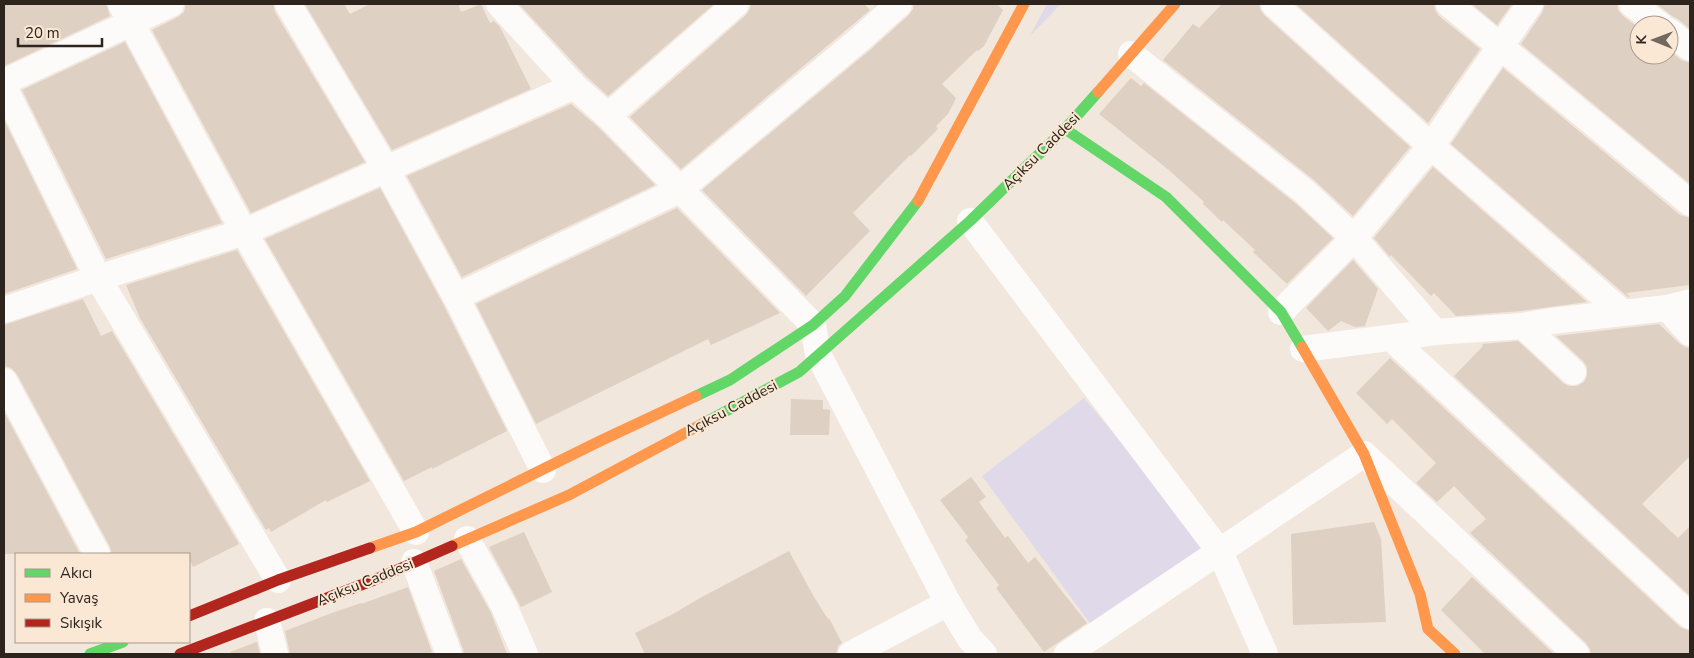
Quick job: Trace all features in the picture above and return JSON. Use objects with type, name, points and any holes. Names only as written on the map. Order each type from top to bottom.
[{"type":"main road","name":"Açıksu Caddesi","points":[[180,654],[374,580],[577,491],[799,372],[970,221],[1065,129],[1175,4]]},
{"type":"main road","name":"Açıksu Caddesi","points":[[190,616],[278,580],[416,532],[600,441],[730,380],[813,324],[846,296],[922,196],[1021,5]]},
{"type":"main road","points":[[1065,129],[1166,197],[1281,312],[1364,454],[1420,594],[1430,642],[1455,654]]},
{"type":"main road","points":[[90,654],[120,643]]},
{"type":"street","points":[[4,82],[126,13],[171,4]]},
{"type":"street","points":[[288,4],[386,169],[456,297],[544,470]]},
{"type":"street","points":[[608,116],[736,4]]},
{"type":"street","points":[[456,297],[679,190],[860,39],[899,4]]},
{"type":"street","points":[[1274,4],[1432,146],[1622,312]]},
{"type":"street","points":[[1449,4],[1690,203]]},
{"type":"street","points":[[1281,312],[1354,238],[1432,146],[1530,4]]},
{"type":"street","points":[[1632,4],[1647,15]]},
{"type":"street","points":[[507,6],[574,86],[608,116],[813,324],[818,354],[948,603],[970,639],[984,654]]},
{"type":"street","points":[[126,13],[244,232],[416,532]]},
{"type":"street","points":[[1679,40],[1690,48]]},
{"type":"street","points":[[1131,54],[1305,192],[1354,238],[1435,332]]},
{"type":"street","points":[[4,310],[244,232],[574,86]]},
{"type":"street","points":[[4,87],[98,278],[278,580]]},
{"type":"street","points":[[970,221],[1220,552],[1264,654]]},
{"type":"street","points":[[1303,349],[1435,332],[1523,326],[1679,305],[1690,333]]},
{"type":"street","points":[[1523,326],[1573,372]]},
{"type":"street","points":[[1391,338],[1690,616]]},
{"type":"street","points":[[4,381],[96,553]]},
{"type":"street","points":[[1067,654],[1364,454],[1576,654]]},
{"type":"street","points":[[467,539],[504,606],[525,654]]},
{"type":"street","points":[[414,562],[449,654]]},
{"type":"street","points":[[851,654],[948,603]]},
{"type":"street","points":[[267,621],[275,654]]},
{"type":"shaded area","points":[[1047,4],[1061,4],[1030,36]]},
{"type":"shaded area","points":[[1084,398],[1208,547],[1092,626],[982,476]]},
{"type":"building","points":[[4,4],[106,4],[110,16],[4,66]]},
{"type":"building","points":[[186,4],[273,4],[275,12],[365,162],[251,213],[152,30],[178,17],[184,12]]},
{"type":"building","points":[[305,4],[344,4],[350,14],[370,4],[458,4],[461,12],[481,4],[490,23],[494,21],[500,27],[531,89],[392,150]]},
{"type":"building","points":[[519,4],[714,4],[608,96],[585,75]]},
{"type":"building","points":[[751,4],[864,4],[870,10],[681,169],[630,117],[746,15]]},
{"type":"building","points":[[914,4],[997,4],[1003,10],[984,46],[977,50],[942,84],[956,98],[948,114],[936,126],[938,129],[853,213],[870,231],[806,296],[702,190],[870,50],[909,15]]},
{"type":"building","points":[[1222,4],[1259,4],[1264,15],[1410,147],[1353,216],[1314,180],[1163,60],[1193,24],[1199,28]]},
{"type":"building","points":[[1296,4],[1434,4],[1439,16],[1480,49],[1428,123]]},
{"type":"building","points":[[1472,4],[1512,4],[1497,25]]},
{"type":"building","points":[[1545,4],[1617,4],[1618,10],[1629,20],[1629,65],[1679,65],[1679,58],[1690,63],[1690,184],[1521,44],[1542,13]]},
{"type":"building","points":[[1657,4],[1690,4],[1690,29],[1679,20],[1679,15],[1671,15]]},
{"type":"building","points":[[125,42],[222,223],[106,259],[22,90]]},
{"type":"building","points":[[1503,68],[1680,215],[1690,218],[1690,285],[1626,293],[1630,297],[1628,297],[1451,144]]},
{"type":"building","points":[[1131,78],[1141,86],[1144,83],[1295,203],[1333,238],[1287,284],[1253,252],[1255,250],[1223,220],[1222,222],[1203,204],[1204,202],[1170,171],[1099,114]]},
{"type":"building","points":[[571,104],[598,127],[655,185],[462,277],[407,176]]},
{"type":"building","points":[[4,120],[77,269],[4,294]]},
{"type":"building","points":[[1433,167],[1587,302],[1521,311],[1456,316],[1434,293],[1431,296],[1391,255],[1390,257],[1374,238]]},
{"type":"building","points":[[380,188],[443,304],[507,431],[404,481],[265,239]]},
{"type":"building","points":[[677,208],[780,313],[711,345],[708,339],[536,424],[476,304]]},
{"type":"building","points":[[237,250],[370,481],[327,502],[326,500],[271,532],[269,528],[266,530],[140,318],[126,285]]},
{"type":"building","points":[[1353,260],[1378,289],[1365,326],[1355,327],[1341,321],[1328,331],[1306,308]]},
{"type":"building","points":[[83,299],[101,336],[112,331],[239,544],[193,567],[190,561],[190,553],[112,553],[17,374],[11,368],[4,366],[4,325]]},
{"type":"building","points":[[1659,324],[1679,343],[1690,348],[1690,456],[1642,504],[1678,538],[1690,526],[1690,596],[1454,376],[1483,346],[1482,344],[1518,341],[1563,383],[1569,386],[1577,386],[1584,382],[1587,376],[1587,367],[1556,336]]},
{"type":"building","points":[[1390,358],[1680,627],[1690,631],[1690,654],[1591,654],[1586,643],[1470,533],[1486,519],[1454,486],[1437,502],[1416,483],[1436,463],[1392,419],[1387,424],[1356,393]]},
{"type":"building","points":[[791,399],[823,400],[823,409],[830,410],[829,435],[790,435]]},
{"type":"building","points":[[4,412],[79,553],[4,554]]},
{"type":"building","points":[[971,477],[986,497],[979,502],[1005,538],[1008,536],[1028,563],[1035,557],[1087,623],[1044,652],[996,588],[999,585],[965,540],[968,537],[940,500]]},
{"type":"building","points":[[1374,522],[1381,539],[1386,622],[1293,625],[1291,534]]},
{"type":"building","points":[[524,532],[552,592],[521,607],[489,547]]},
{"type":"building","points":[[789,551],[842,643],[838,646],[836,654],[645,654],[635,633]]},
{"type":"building","points":[[461,559],[491,613],[507,654],[464,654],[434,571]]},
{"type":"building","points":[[1472,577],[1554,654],[1485,654],[1441,610]]},
{"type":"building","points":[[408,587],[432,652],[427,654],[290,654],[285,631]]},
{"type":"building","points":[[257,642],[260,654],[231,654],[230,652]]},
{"type":"traffic: fast","points":[[702,424],[799,372],[970,221],[1065,129],[1098,92]]},
{"type":"traffic: fast","points":[[1065,129],[1166,197],[1281,312],[1302,347]]},
{"type":"traffic: fast","points":[[696,396],[730,380],[813,325],[845,296],[918,201]]},
{"type":"traffic: fast","points":[[90,654],[120,643]]},
{"type":"traffic: slow","points":[[918,201],[1024,4]]},
{"type":"traffic: slow","points":[[1098,92],[1175,4]]},
{"type":"traffic: slow","points":[[1302,347],[1364,454],[1420,594],[1428,629],[1455,654]]},
{"type":"traffic: slow","points":[[370,548],[416,532],[696,396]]},
{"type":"traffic: slow","points":[[452,546],[569,495],[702,424]]},
{"type":"traffic: jam","points":[[180,654],[374,580],[452,546]]},
{"type":"traffic: jam","points":[[190,616],[278,580],[370,548]]}]
